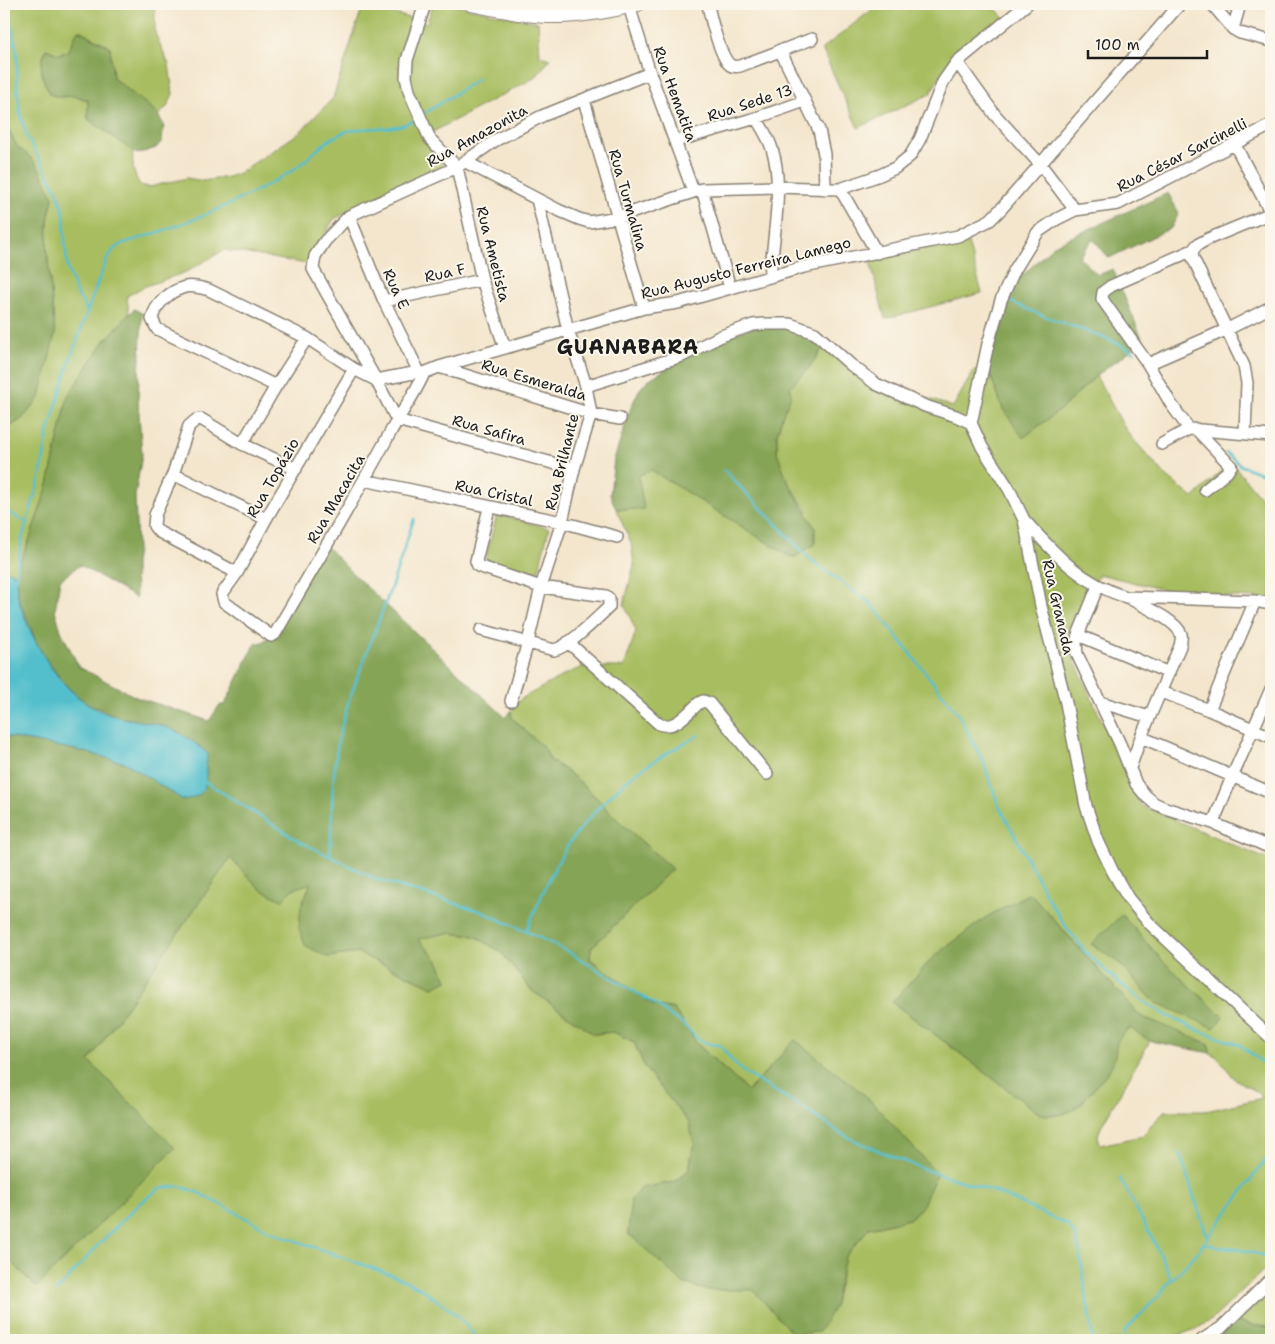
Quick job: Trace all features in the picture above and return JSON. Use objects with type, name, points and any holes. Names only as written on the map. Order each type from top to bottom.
[{"type":"main road","points":[[471,4],[528,14],[563,16],[634,5]]},
{"type":"main road","points":[[528,4],[544,6],[582,4]]},
{"type":"street","points":[[425,4],[408,60],[406,76],[409,91],[430,139],[461,164],[586,221],[618,217],[698,190],[777,187],[840,189],[895,168],[910,156],[920,139],[943,82],[957,62],[1027,4]]},
{"type":"street","points":[[708,4],[723,53],[731,66],[740,66],[812,39]]},
{"type":"street","name":"Rua Augusto Ferreira Lamego","points":[[376,380],[421,373],[644,308],[678,303],[804,267],[958,236],[990,220],[1002,208],[1180,4]]},
{"type":"street","points":[[1212,4],[1233,29],[1240,33],[1271,41]]},
{"type":"street","points":[[1233,29],[1240,4]]},
{"type":"street","name":"Rua Hematita","points":[[634,5],[650,73],[676,141],[698,190],[730,288]]},
{"type":"street","points":[[780,50],[819,130],[822,142],[825,189]]},
{"type":"street","points":[[586,386],[682,356],[721,336],[753,325],[790,324],[815,333],[876,384],[925,406],[971,423],[988,344],[1001,300],[1014,271],[1038,232],[1075,210],[1041,165],[995,114],[957,62]]},
{"type":"street","name":"Rua Amazonita","points":[[376,380],[313,269],[315,256],[325,241],[349,216],[461,164],[496,140],[521,126],[563,107],[650,73]]},
{"type":"street","name":"Rua Turmalina","points":[[584,100],[644,308]]},
{"type":"street","name":"Rua Sede 13","points":[[676,141],[756,118],[805,101]]},
{"type":"street","points":[[756,118],[765,132],[775,162],[777,187],[770,277]]},
{"type":"street","name":"Rua César Sarcinelli","points":[[1075,210],[1118,204],[1271,125]]},
{"type":"street","points":[[1205,490],[1230,469],[1230,464],[1192,429],[1171,404],[1145,360],[1102,299],[1103,292],[1111,286],[1193,253],[1197,245],[1208,239],[1271,213],[1235,145]]},
{"type":"street","name":"Rua Ametista","points":[[461,164],[482,280],[505,348]]},
{"type":"street","points":[[840,189],[877,253]]},
{"type":"street","name":"Rua Brilhante","points":[[511,701],[541,587],[562,522],[574,469],[591,414],[586,386],[568,330],[537,200]]},
{"type":"street","name":"Rua E","points":[[349,216],[384,301],[421,373]]},
{"type":"street","points":[[1193,253],[1228,329],[1246,374],[1245,433]]},
{"type":"street","name":"Rua F","points":[[384,301],[482,280]]},
{"type":"street","points":[[276,386],[157,329],[152,319],[156,308],[166,298],[186,287],[200,287],[209,290],[307,338],[354,370],[376,380],[397,420]]},
{"type":"street","points":[[1145,360],[1228,329],[1271,307]]},
{"type":"street","points":[[242,444],[307,338]]},
{"type":"street","name":"Rua Esmeralda","points":[[439,367],[591,414],[620,419]]},
{"type":"street","name":"Rua Topázio","points":[[224,602],[222,594],[354,370]]},
{"type":"street","name":"Rua Macacita","points":[[224,602],[271,636],[275,634],[397,420],[418,389],[421,373]]},
{"type":"street","points":[[236,573],[160,532],[154,526],[154,515],[173,474],[189,426],[196,420],[201,419],[242,444],[296,469]]},
{"type":"street","name":"Rua Safira","points":[[397,420],[574,469]]},
{"type":"street","name":"Rua Granada","points":[[971,423],[982,447],[1009,489],[1024,520],[1041,606],[1066,703],[1086,806],[1098,841],[1113,872],[1128,898],[1149,923],[1271,1038]]},
{"type":"street","points":[[1162,444],[1192,429],[1271,436]]},
{"type":"street","points":[[173,474],[266,519]]},
{"type":"street","name":"Rua Cristal","points":[[364,480],[562,522],[617,537]]},
{"type":"street","points":[[481,630],[554,650],[560,649],[609,607],[609,600],[606,596],[541,587],[478,566],[476,561],[489,508]]},
{"type":"street","points":[[1024,520],[1056,555],[1075,572],[1098,586],[1126,597],[1173,623],[1181,634],[1180,646],[1141,737],[1130,768]]},
{"type":"street","points":[[1098,586],[1078,635],[1076,648],[1079,661],[1100,702],[1136,784],[1154,803],[1213,823],[1271,848]]},
{"type":"street","points":[[1126,597],[1256,601],[1271,604]]},
{"type":"street","points":[[1209,710],[1256,601]]},
{"type":"street","points":[[1078,635],[1169,673]]},
{"type":"street","points":[[568,642],[659,724],[664,726],[674,725],[699,703],[703,701],[709,703],[767,774]]},
{"type":"street","points":[[1213,823],[1271,690]]},
{"type":"street","points":[[1161,692],[1209,710],[1271,737]]},
{"type":"street","points":[[1100,702],[1150,717]]},
{"type":"street","points":[[1141,737],[1271,793]]},
{"type":"street","points":[[1204,1340],[1221,1328],[1271,1280]]},
{"type":"green space","points":[[4,4],[153,4],[155,33],[169,65],[173,94],[167,107],[158,116],[156,112],[113,78],[110,47],[79,30],[67,52],[58,54],[46,49],[41,67],[50,94],[58,97],[75,96],[88,100],[88,119],[133,151],[134,173],[140,185],[149,187],[187,178],[203,181],[228,177],[239,173],[299,133],[333,98],[363,5],[427,23],[433,4],[448,4],[538,22],[540,56],[550,59],[536,77],[427,135],[443,166],[334,219],[307,264],[224,250],[186,272],[143,287],[127,296],[129,314],[104,342],[68,396],[48,485],[29,541],[15,574],[4,569],[4,431],[23,418],[55,334],[47,250],[48,221],[53,197],[32,159],[16,145],[4,122]]},
{"type":"green space","points":[[879,4],[992,4],[1004,18],[952,55],[930,94],[858,128],[822,49]]},
{"type":"green space","points":[[78,30],[110,47],[113,78],[156,112],[164,125],[162,141],[156,148],[137,154],[88,119],[88,100],[75,96],[58,97],[50,94],[44,82],[41,67],[46,49],[58,54],[67,52]]},
{"type":"green space","points":[[4,121],[16,145],[39,168],[53,197],[48,221],[47,250],[55,334],[40,397],[23,418],[4,431]]},
{"type":"green space","points":[[1168,193],[1179,213],[1171,228],[1109,258],[1093,239],[1079,257],[1098,275],[1113,269],[1143,341],[1096,376],[1060,410],[1023,438],[1003,409],[987,370],[1009,298],[1020,278],[1054,245]]},
{"type":"green space","points":[[967,239],[982,293],[885,319],[870,261]]},
{"type":"green space","points":[[134,309],[142,313],[138,400],[142,455],[135,496],[136,598],[80,565],[60,580],[55,610],[61,631],[79,667],[136,697],[209,721],[219,706],[225,704],[255,644],[263,642],[273,633],[324,544],[351,572],[505,717],[511,711],[512,718],[545,749],[550,760],[573,776],[609,812],[672,869],[591,948],[590,959],[653,1005],[674,1009],[698,1045],[748,1091],[795,1040],[866,1096],[937,1173],[922,1207],[909,1219],[869,1228],[845,1257],[834,1307],[819,1332],[793,1334],[753,1290],[705,1290],[683,1283],[628,1233],[631,1200],[641,1188],[674,1182],[689,1170],[694,1143],[689,1123],[645,1068],[634,1042],[614,1032],[594,1034],[531,990],[501,952],[475,936],[448,933],[418,939],[437,959],[447,980],[433,987],[358,953],[327,957],[305,945],[299,928],[301,906],[311,883],[293,889],[282,900],[261,890],[230,858],[89,1061],[175,1148],[37,1287],[4,1255],[4,736],[77,750],[126,763],[183,800],[207,771],[205,762],[156,724],[118,717],[82,701],[63,682],[41,653],[19,600],[15,574],[29,541],[48,485],[68,396],[104,342]]},
{"type":"green space","points":[[782,319],[827,342],[809,368],[790,387],[791,396],[782,416],[777,435],[777,452],[787,480],[815,528],[815,544],[795,557],[789,556],[651,470],[638,476],[644,509],[616,509],[610,494],[614,460],[631,407],[639,390],[648,380],[712,340]]},
{"type":"green space","points":[[827,342],[871,380],[953,407],[974,370],[987,370],[1003,409],[1060,410],[1096,376],[1127,432],[1165,475],[1193,498],[1231,462],[1271,510],[1271,599],[1182,594],[1099,574],[1068,646],[1140,805],[1271,861],[1271,1263],[1213,1319],[1196,1329],[1166,1340],[4,1340],[4,1255],[36,1287],[174,1148],[89,1061],[230,858],[261,890],[293,889],[311,883],[301,906],[327,957],[358,953],[433,987],[447,980],[437,959],[417,939],[448,933],[475,936],[501,952],[531,990],[594,1034],[614,1032],[634,1042],[645,1068],[689,1123],[694,1143],[689,1170],[674,1182],[641,1188],[631,1200],[628,1234],[705,1290],[753,1289],[793,1334],[834,1307],[845,1257],[869,1228],[909,1219],[922,1207],[936,1173],[795,1040],[748,1091],[698,1045],[674,1009],[653,1005],[590,959],[591,948],[672,869],[609,812],[573,776],[550,760],[545,749],[512,718],[511,711],[521,699],[582,667],[624,667],[636,631],[624,604],[634,565],[631,543],[616,509],[644,509],[638,476],[650,469],[789,556],[795,557],[800,553],[807,511],[787,480],[781,466],[777,452],[777,435],[790,387],[809,368]],"holes":[[[1030,893],[1140,1016],[1209,1044],[1210,1053],[1215,1055],[1235,1079],[1260,1094],[1262,1098],[1206,1111],[1164,1111],[1142,1136],[1100,1145],[1098,1135],[1102,1125],[1150,1041],[1131,1028],[1119,1036],[1116,1045],[1082,1104],[1055,1116],[1040,1114],[892,1002],[934,957],[985,918]],[[1122,916],[1163,961],[1155,1002],[1117,961],[1092,944]]]},
{"type":"green space","points":[[497,514],[549,528],[538,573],[485,561]]},
{"type":"green space","points":[[1030,893],[1140,1016],[1209,1044],[1210,1053],[1150,1041],[1130,1028],[1120,1037],[1116,1045],[1112,1065],[1108,1071],[1077,1106],[1059,1115],[1040,1114],[892,1002],[934,957],[985,918]]},
{"type":"green space","points":[[1122,915],[1163,961],[1223,1017],[1214,1028],[1155,1002],[1117,961],[1091,944]]},
{"type":"green space","points":[[1271,1284],[1271,1327],[1231,1320]]},
{"type":"green space","points":[[1231,1320],[1271,1327],[1271,1340],[1208,1340]]},
{"type":"water","points":[[4,569],[15,574],[19,601],[43,655],[68,687],[82,700],[99,710],[118,717],[163,726],[177,732],[208,754],[206,783],[200,794],[183,800],[126,763],[77,750],[4,736]]},
{"type":"waterway","points":[[5,4],[17,53],[17,88],[20,113],[27,137],[58,193],[64,215],[68,270],[75,290],[87,311]]},
{"type":"waterway","points":[[425,113],[478,79]]},
{"type":"waterway","points":[[15,581],[22,538],[40,478],[48,433],[69,363],[97,284],[107,259],[114,249],[124,243],[210,213],[272,183],[304,162],[333,137],[358,129],[396,127],[414,120]]},
{"type":"waterway","points":[[1006,299],[1041,315],[1090,332],[1134,352]]},
{"type":"waterway","points":[[1226,453],[1242,466],[1271,477]]},
{"type":"waterway","points":[[724,470],[809,558],[872,605],[958,714],[982,759],[998,804],[1050,902],[1066,927],[1085,951],[1138,998],[1168,1016],[1197,1030],[1240,1045],[1271,1069]]},
{"type":"waterway","points":[[4,510],[27,523]]},
{"type":"waterway","points":[[330,856],[333,783],[338,740],[349,700],[391,588],[414,519]]},
{"type":"waterway","points":[[526,931],[557,863],[570,842],[590,817],[635,773],[699,735]]},
{"type":"waterway","points":[[204,781],[299,841],[376,879],[480,911],[567,951],[660,1007],[683,1024],[698,1039],[720,1045],[733,1062],[748,1075],[802,1107],[838,1132],[923,1169],[996,1192],[1068,1225],[1074,1233],[1079,1249],[1093,1340]]},
{"type":"waterway","points":[[1126,1340],[1124,1336],[1125,1331],[1161,1293],[1168,1282],[1196,1254],[1271,1153]]},
{"type":"waterway","points":[[1180,1154],[1208,1239]]},
{"type":"waterway","points":[[1120,1178],[1172,1280]]},
{"type":"waterway","points":[[56,1292],[101,1242],[138,1205],[160,1188],[179,1186],[199,1193],[272,1232],[397,1277],[420,1288],[460,1318],[478,1340]]},
{"type":"waterway","points":[[1204,1244],[1271,1257]]},
{"type":"district","name":"GUANABARA","points":[[628,347]]}]
